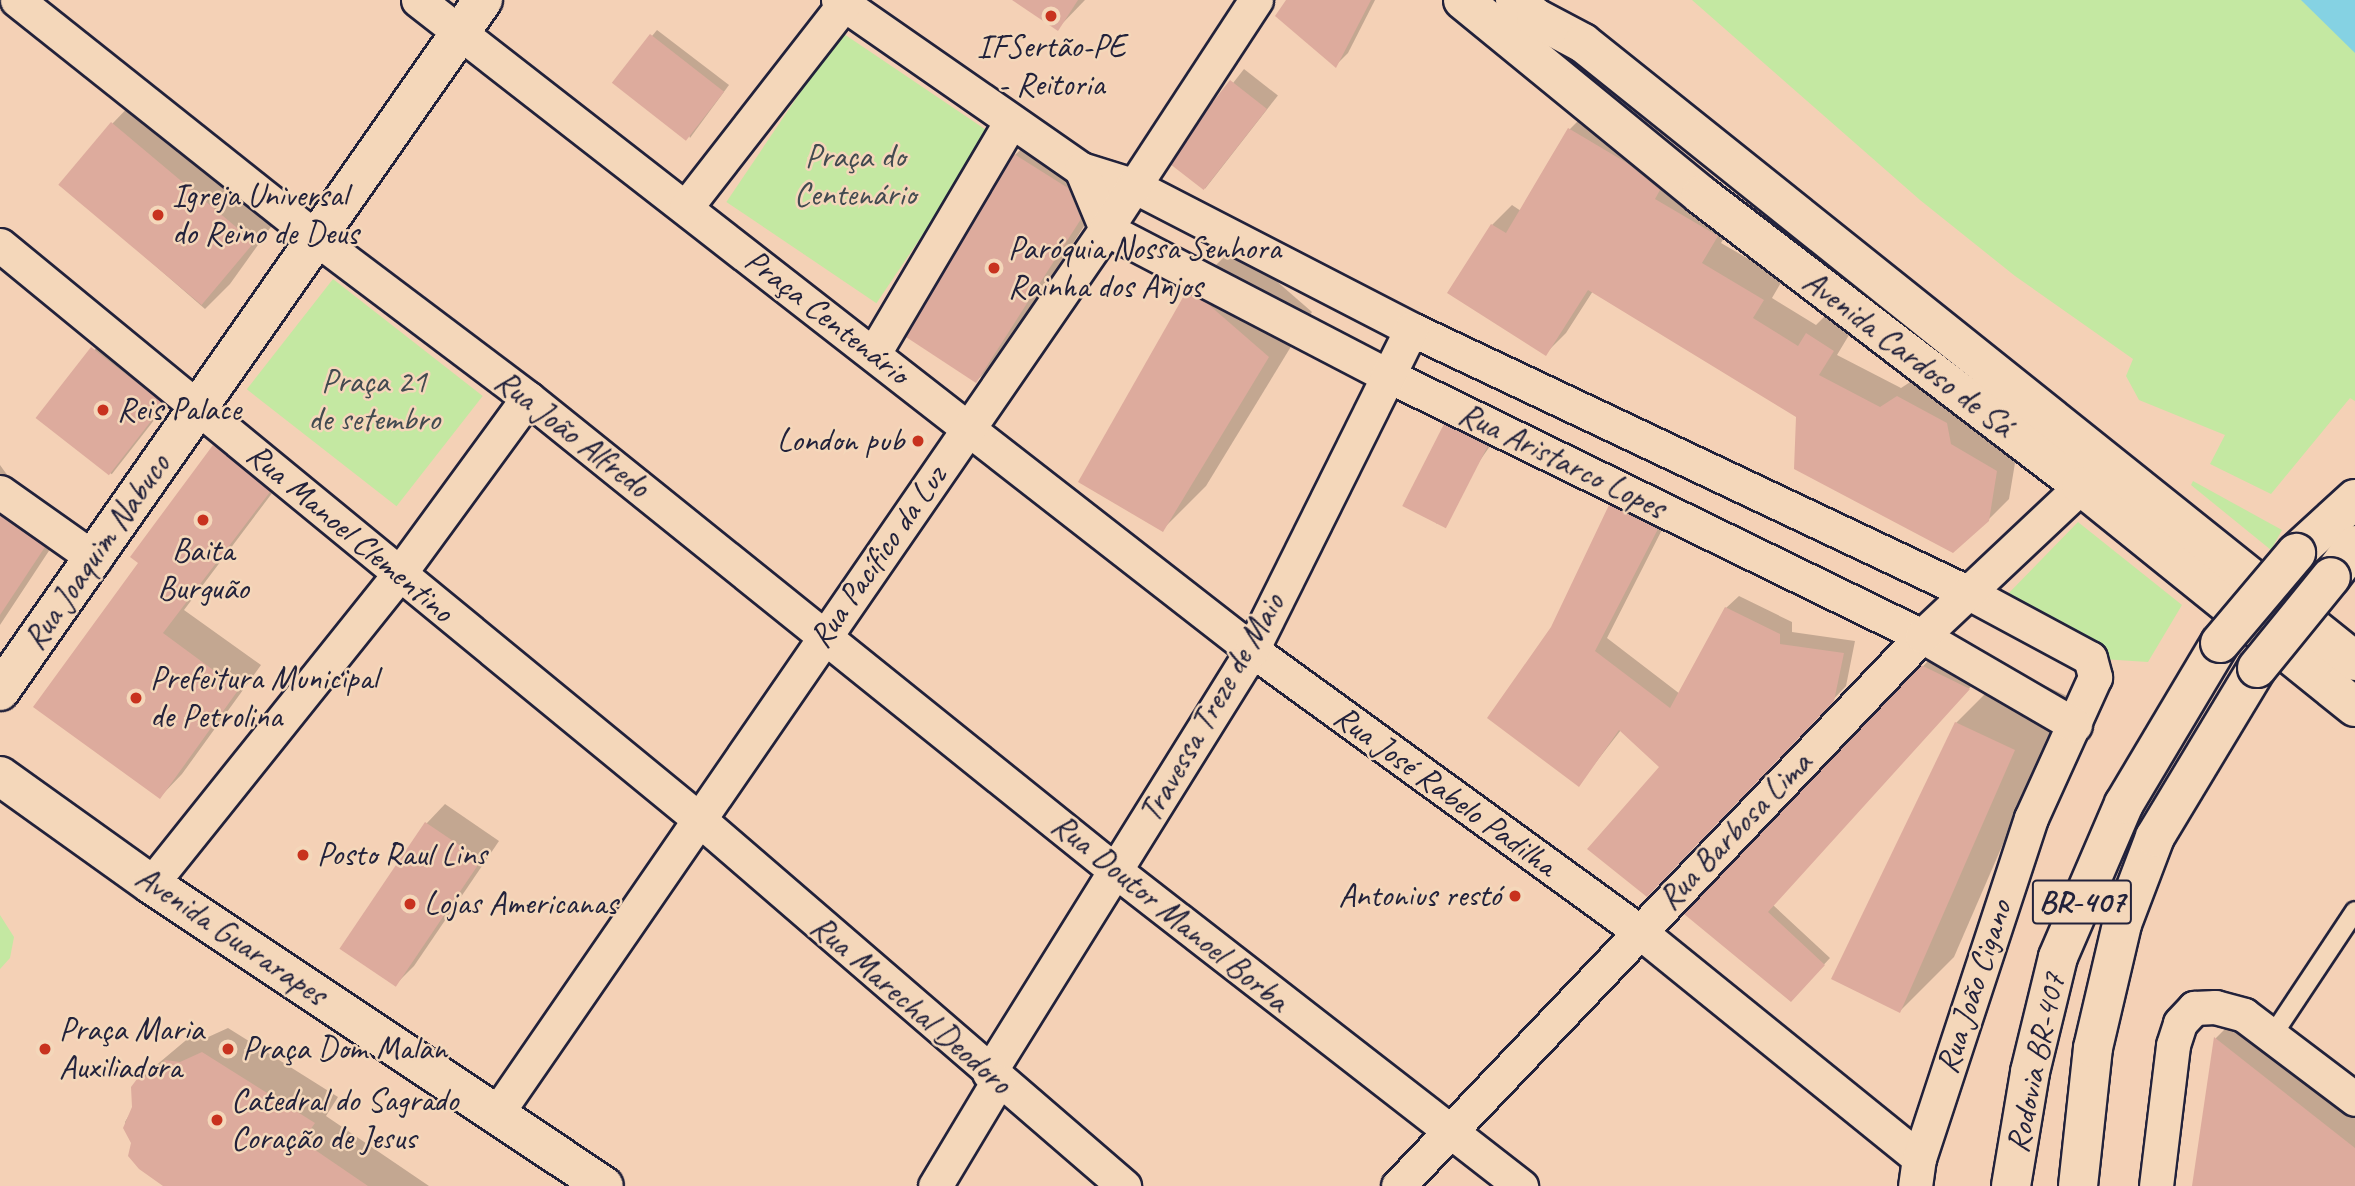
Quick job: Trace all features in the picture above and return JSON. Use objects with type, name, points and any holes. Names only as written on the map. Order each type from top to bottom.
[{"type":"main road","name":"Rua Joaquim Nabuco","points":[[0,691],[95,559],[483,0]]},
{"type":"main road","name":"Avenida Cardoso de Sá","points":[[1462,0],[1701,195],[2081,486],[2355,707]]},
{"type":"main road","name":"Avenida Cardoso de Sá","points":[[1515,0],[1594,52],[2355,661]]},
{"type":"main road","name":"Rodovia BR-407","points":[[2011,1186],[2030,1072],[2059,957],[2124,804],[2220,643],[2296,553],[2355,499]]},
{"type":"main road","name":"Rodovia BR-407","points":[[2078,1186],[2093,1048],[2122,924],[2155,837],[2257,668],[2355,545]]},
{"type":"main road","name":"Avenida Guararapes","points":[[0,776],[151,884],[604,1186]]},
{"type":"street","name":"Rua João Alfredo","points":[[17,0],[317,239],[528,398],[824,633]]},
{"type":"street","name":"Praça Centenário","points":[[418,0],[687,207],[967,428]]},
{"type":"street","name":"Rua Pacífico da Luz","points":[[497,1113],[701,821],[824,633],[1106,229],[1132,185],[1256,0]]},
{"type":"street","name":"Rua Aristarco Lopes","points":[[841,2],[1010,123],[1081,169],[1132,185],[1411,329],[1971,594],[2090,658],[2095,677]]},
{"type":"street","points":[[687,207],[841,2]]},
{"type":"street","points":[[874,353],[1010,123]]},
{"type":"street","points":[[1081,169],[1106,229]]},
{"type":"street","name":"Rua Aristarco Lopes","points":[[1106,229],[1387,375],[1922,636],[2075,725]]},
{"type":"street","name":"Rua Manoel Clementino","points":[[0,245],[701,821]]},
{"type":"street","name":"Travessa Treze de Maio","points":[[935,1186],[994,1077],[1252,650],[1411,329]]},
{"type":"street","points":[[151,884],[399,574],[528,398]]},
{"type":"street","name":"Rua José Rabelo Padilha","points":[[967,428],[1252,650],[1640,932],[1917,1172]]},
{"type":"street","name":"Rua Barbosa Lima","points":[[1398,1186],[1446,1132],[1922,636],[1971,594],[2081,486]]},
{"type":"street","points":[[0,492],[95,559]]},
{"type":"street","name":"Rua Doutor Manoel Borba","points":[[824,633],[1116,872],[1446,1132],[1521,1186]]},
{"type":"street","name":"Rua João Cigano","points":[[1917,1172],[2031,818],[2095,677]]},
{"type":"street","name":"Rua Marechal Deodoro","points":[[701,821],[994,1077],[1124,1186]]},
{"type":"street","points":[[2157,1186],[2180,1023],[2194,1008],[2215,1007],[2244,1015],[2355,1099]]},
{"type":"lane","points":[[2272,1036],[2355,911]]},
{"type":"green space","points":[[1692,0],[2355,0],[2355,401],[2350,398],[2271,494],[2210,464],[2225,435],[2139,400],[2126,376],[2133,359],[2015,276],[1920,200]]},
{"type":"green space","name":"Praça do Centenário","points":[[841,32],[991,133],[876,303],[726,202]]},
{"type":"green space","name":"Praça 21 de setembro","points":[[333,279],[483,396],[397,506],[247,389]]},
{"type":"green space","points":[[2193,481],[2282,530],[2271,550],[2191,485]]},
{"type":"green space","points":[[2078,522],[2182,605],[2148,662],[2102,659],[2002,600]]},
{"type":"green space","points":[[0,915],[14,937],[10,958],[0,969]]},
{"type":"water","points":[[2301,0],[2355,0],[2355,53]]},
{"type":"building","name":"IFSertão-PE - Reitoria","points":[[1012,0],[1078,0],[1058,31]]},
{"type":"building","points":[[1286,0],[1371,0],[1336,68],[1275,16]]},
{"type":"building","points":[[650,34],[724,92],[686,141],[612,83]]},
{"type":"building","points":[[1230,80],[1267,109],[1204,190],[1167,161]]},
{"type":"building","name":"Igreja Universal do Reino de Deus","points":[[111,122],[254,242],[202,305],[58,185]]},
{"type":"building","points":[[1568,128],[1627,163],[1660,190],[1655,199],[1718,236],[1702,263],[1764,300],[1753,318],[1798,346],[1806,333],[1834,351],[1819,375],[1880,407],[1897,396],[1947,423],[1951,444],[1997,471],[1989,521],[1953,553],[1794,469],[1796,417],[1588,290],[1546,356],[1447,293],[1491,224],[1506,233]]},
{"type":"building","name":"Paróquia Nossa Senhora Rainha dos Anjos","points":[[1014,154],[1068,188],[1081,219],[976,383],[906,337]]},
{"type":"building","points":[[1186,292],[1208,304],[1269,357],[1163,532],[1078,482]]},
{"type":"building","name":"Reis Palace","points":[[91,347],[164,404],[109,475],[36,418]]},
{"type":"building","points":[[1444,424],[1488,446],[1446,528],[1402,506]]},
{"type":"building","name":"Prefeitura Municipal de Petrolina","points":[[213,445],[270,492],[163,633],[239,689],[160,799],[33,707],[138,563],[130,557]]},
{"type":"building","points":[[1609,505],[1658,529],[1595,651],[1670,708],[1725,607],[1780,634],[1780,644],[1844,653],[1834,701],[1647,897],[1587,849],[1659,767],[1619,730],[1579,787],[1487,718],[1551,627]]},
{"type":"building","points":[[0,516],[45,547],[0,615]]},
{"type":"building","points":[[1921,665],[1970,689],[1768,912],[1825,965],[1791,1002],[1684,914]]},
{"type":"building","points":[[1955,722],[2015,750],[1900,1013],[1831,979]]},
{"type":"building","name":"Lojas Americanas","points":[[425,822],[481,860],[396,987],[339,949]]},
{"type":"building","points":[[2214,1037],[2355,1148],[2355,1186],[2192,1186]]},
{"type":"building","name":"Catedral do Sagrado Coração de Jesus","points":[[202,1052],[315,1123],[302,1141],[368,1186],[163,1186],[139,1169],[128,1156],[131,1143],[123,1128],[132,1107],[131,1087],[137,1079],[155,1074],[165,1060],[180,1062]]},
{"type":"place","name":"IFSertão-PE - Reitoria","points":[[1051,16]]},
{"type":"place","name":"Igreja Universal do Reino de Deus","points":[[158,215]]},
{"type":"place","name":"Paróquia Nossa Senhora Rainha dos Anjos","points":[[994,268]]},
{"type":"place","name":"Reis Palace","points":[[103,410]]},
{"type":"place","name":"London pub","points":[[918,441]]},
{"type":"place","name":"Baita Burguão","points":[[203,520]]},
{"type":"place","name":"Prefeitura Municipal de Petrolina","points":[[136,698]]},
{"type":"place","name":"Posto Raul Lins","points":[[303,855]]},
{"type":"place","name":"Antonius restó","points":[[1515,896]]},
{"type":"place","name":"Lojas Americanas","points":[[410,904]]},
{"type":"place","name":"Praça Maria Auxiliadora","points":[[45,1049]]},
{"type":"place","name":"Praça Dom Malan","points":[[228,1049]]},
{"type":"place","name":"Catedral do Sagrado Coração de Jesus","points":[[217,1120]]}]
